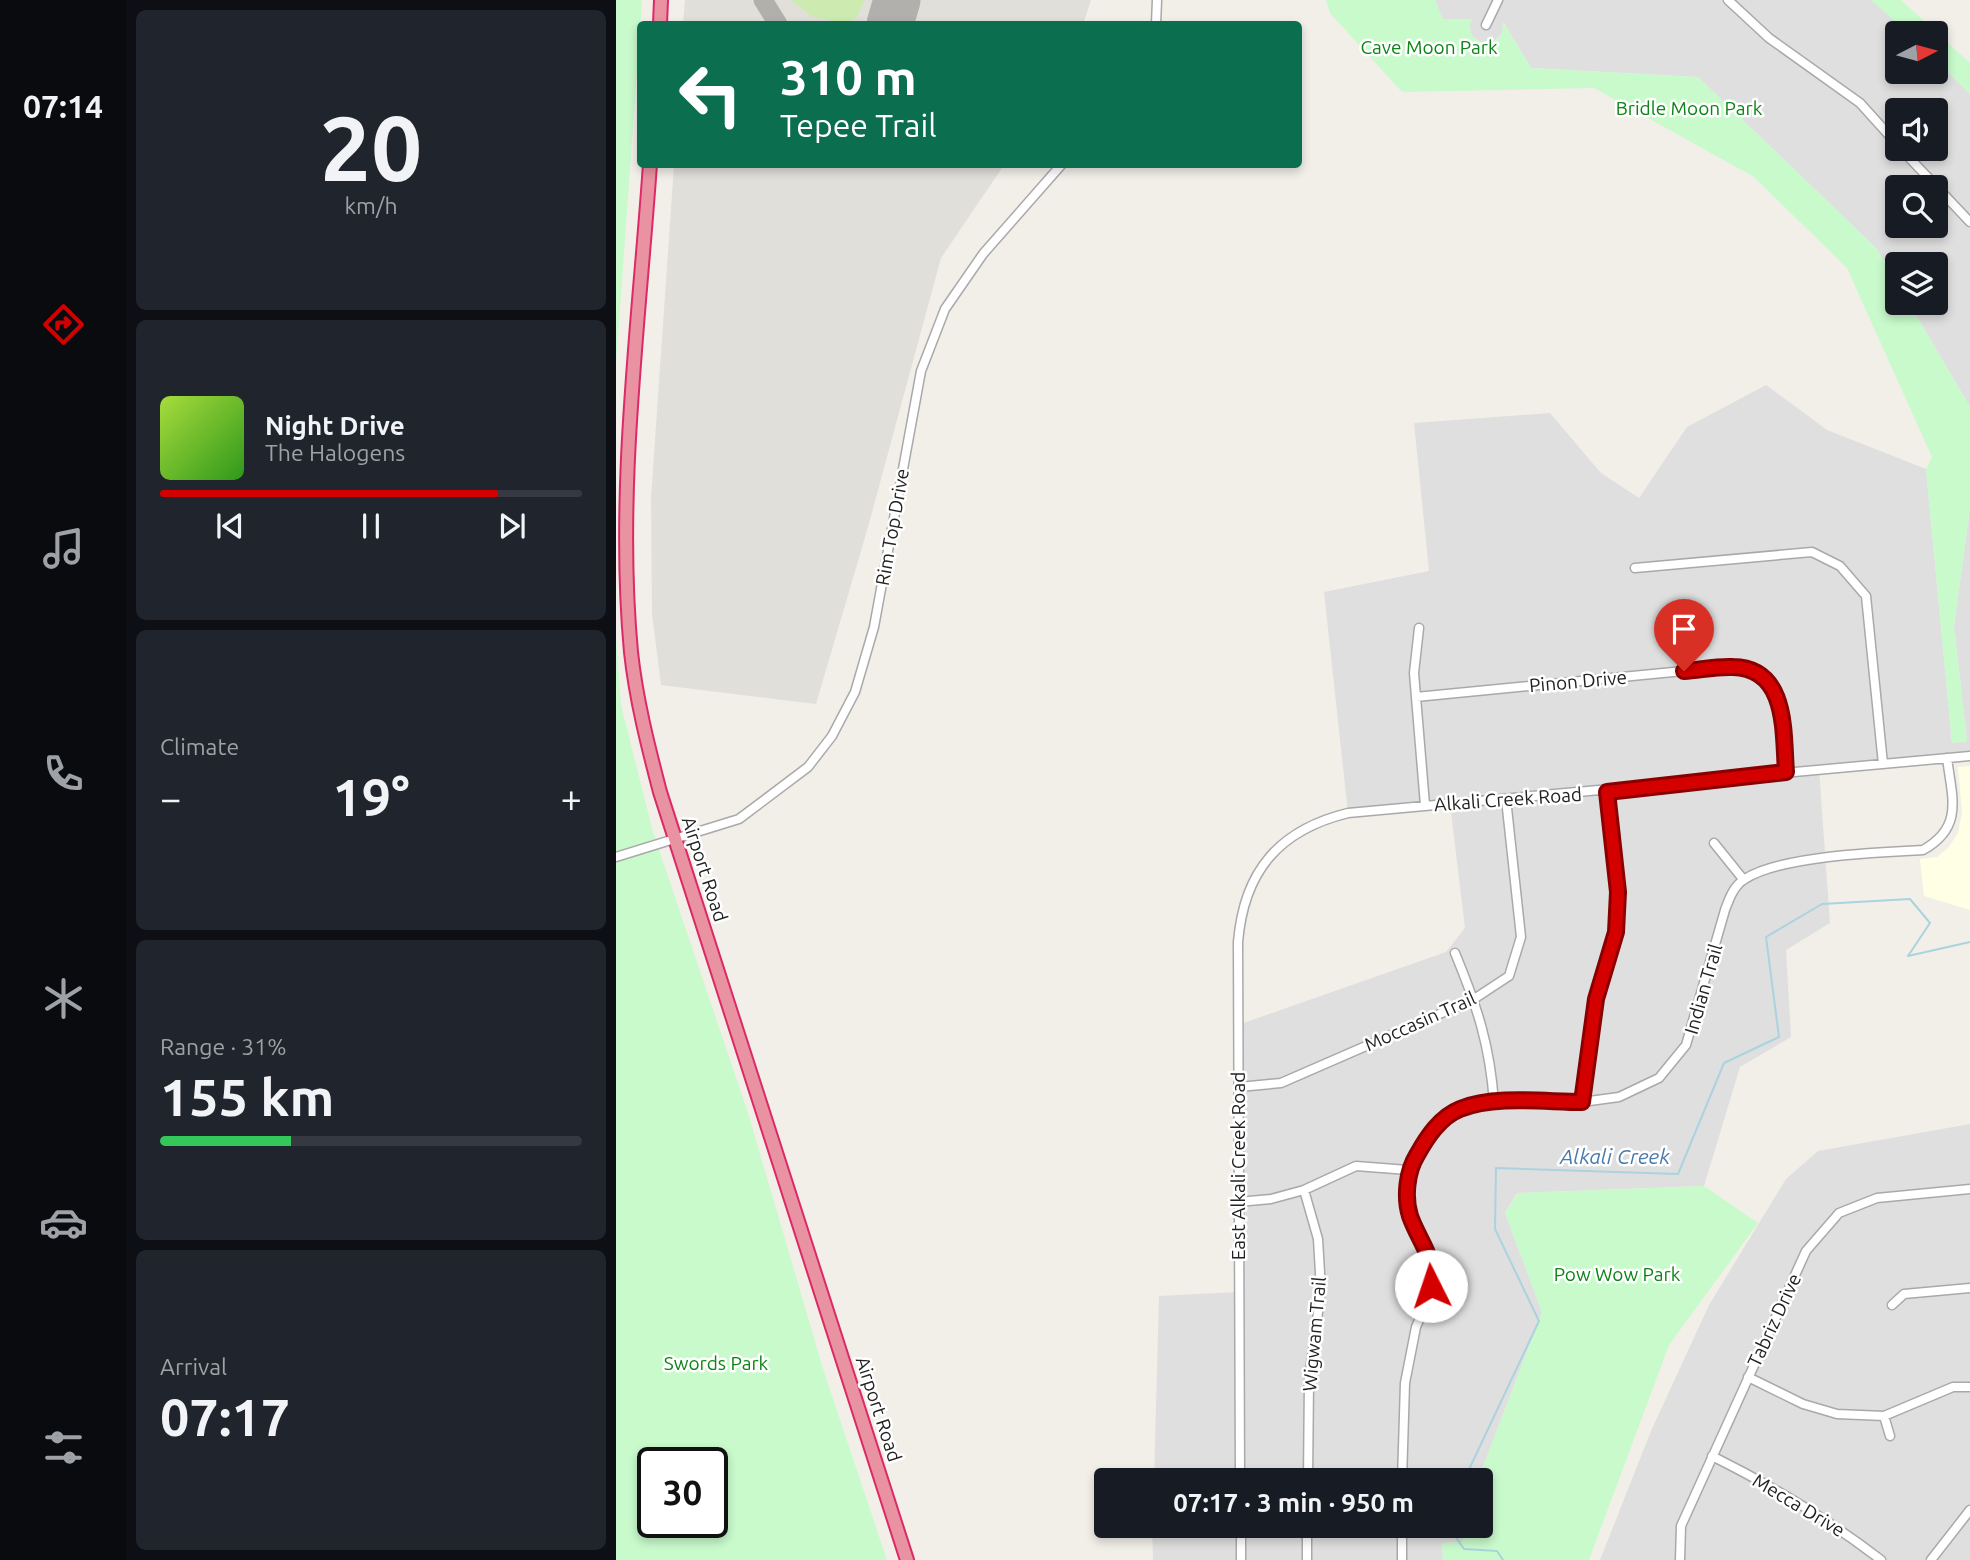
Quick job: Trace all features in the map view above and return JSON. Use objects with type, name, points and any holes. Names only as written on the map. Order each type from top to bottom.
[{"type":"highway","points":[[660,21],[662,0]]},
{"type":"highway","name":"Airport Road","points":[[650,168],[628,473],[628,601],[639,706],[660,792],[907,1560]]},
{"type":"street","points":[[1156,21],[1157,0]]},
{"type":"street","points":[[1486,25],[1498,0]]},
{"type":"street","points":[[1728,0],[1769,38],[1860,103],[1885,131]]},
{"type":"street","points":[[1912,161],[1970,222]]},
{"type":"street","name":"Rim Top Drive","points":[[616,857],[676,841],[739,818],[808,767],[832,736],[855,692],[874,627],[920,371],[945,309],[984,254],[1059,168]]},
{"type":"street","points":[[1634,568],[1812,552],[1840,566],[1866,596],[1883,764]]},
{"type":"street","points":[[1419,628],[1414,673],[1425,805]]},
{"type":"street","name":"Pinon Drive","points":[[1416,696],[1735,666],[1759,672],[1771,684],[1780,706],[1786,772]]},
{"type":"street","name":"Alkali Creek Road","points":[[1268,858],[1300,830],[1323,819],[1348,813],[1607,792],[1786,772],[1970,756]]},
{"type":"street","points":[[1714,843],[1743,879],[1795,863],[1923,850],[1936,843],[1948,831],[1953,811],[1947,758]]},
{"type":"street","points":[[1582,1102],[1596,999],[1616,932],[1618,892],[1607,792]]},
{"type":"street","name":"Moccasin Trail","points":[[1239,1087],[1281,1083],[1474,999],[1509,976],[1521,937],[1506,799]]},
{"type":"street","name":"East Alkali Creek Road","points":[[1240,1468],[1240,916],[1252,882],[1268,858]]},
{"type":"street","name":"Indian Trail","points":[[1408,1170],[1431,1131],[1459,1109],[1494,1103],[1582,1102],[1619,1097],[1659,1078],[1686,1045],[1725,910],[1731,894],[1743,879]]},
{"type":"street","points":[[1455,953],[1474,999],[1491,1055],[1494,1103]]},
{"type":"street","points":[[1238,1202],[1271,1199],[1304,1190],[1356,1166],[1408,1170],[1410,1215],[1429,1254],[1433,1272],[1428,1300],[1416,1327],[1405,1383],[1402,1468]]},
{"type":"street","name":"Tabriz Drive","points":[[1680,1560],[1681,1525],[1806,1251],[1839,1213],[1877,1198],[1970,1189]]},
{"type":"street","name":"Wigwam Trail","points":[[1304,1190],[1318,1239],[1321,1290],[1309,1378],[1308,1468]]},
{"type":"street","points":[[1892,1305],[1904,1294],[1970,1288]]},
{"type":"street","points":[[1748,1377],[1803,1404],[1837,1414],[1884,1416],[1953,1387],[1970,1387]]},
{"type":"street","points":[[1884,1416],[1890,1436]]},
{"type":"street","name":"Mecca Drive","points":[[1712,1456],[1785,1494],[1836,1525],[1881,1560]]},
{"type":"street","points":[[1931,1560],[1970,1510]]},
{"type":"street","points":[[1241,1538],[1241,1560]]},
{"type":"street","points":[[1307,1538],[1307,1560]]},
{"type":"street","points":[[1402,1538],[1402,1560]]},
{"type":"shaded area","points":[[685,0],[1091,0],[1084,21],[683,21]]},
{"type":"shaded area","points":[[1435,0],[1871,0],[1879,5],[1896,21],[1885,21],[1885,84],[1948,84],[1948,72],[1970,94],[1970,407],[1916,315],[1948,315],[1948,252],[1885,252],[1885,263],[1877,249],[1698,77],[1531,68],[1504,23],[1502,34],[1492,43],[1482,43],[1472,36],[1469,26],[1442,19]]},
{"type":"shaded area","points":[[674,168],[1002,168],[941,258],[868,527],[816,704],[661,685],[652,614],[651,498]]},
{"type":"shaded area","points":[[1766,385],[1827,430],[1926,469],[1952,743],[1967,741],[1954,626],[1970,508],[1970,756],[1819,769],[1830,923],[1786,950],[1791,1037],[1740,1067],[1704,1186],[1517,1193],[1505,1213],[1542,1312],[1483,1468],[1154,1468],[1159,1296],[1237,1292],[1238,1025],[1446,952],[1465,928],[1450,804],[1348,813],[1324,592],[1429,571],[1414,423],[1550,413],[1601,473],[1639,498],[1687,427]]},
{"type":"shaded area","points":[[1970,766],[1970,910],[1924,896],[1920,859],[1937,857],[1948,848],[1958,833],[1962,813],[1958,767]]},
{"type":"shaded area","points":[[1970,1124],[1970,1560],[1600,1560],[1651,1431],[1709,1305],[1786,1179],[1818,1151]]},
{"type":"shaded area","points":[[1152,1538],[1463,1538],[1463,1542],[1442,1543],[1443,1560],[1153,1560]]},
{"type":"green space","points":[[616,0],[642,0],[641,21],[637,21],[637,70],[616,365]]},
{"type":"green space","points":[[791,0],[865,0],[857,17],[850,21],[832,21],[811,16]]},
{"type":"green space","name":"Bridle Moon Park","points":[[1326,0],[1435,0],[1443,19],[1473,19],[1469,26],[1472,36],[1482,43],[1492,43],[1502,35],[1503,22],[1531,68],[1698,77],[1877,249],[1885,263],[1885,315],[1916,315],[1970,407],[1970,508],[1954,626],[1967,741],[1952,743],[1926,469],[1932,457],[1847,268],[1754,177],[1594,88],[1402,92],[1330,13]]},
{"type":"green space","points":[[1871,0],[1901,0],[1924,21],[1895,21]]},
{"type":"green space","points":[[1948,43],[1970,63],[1970,94],[1948,72]]},
{"type":"green space","name":"Swords Park","points":[[616,637],[621,705],[653,832],[748,1113],[824,1372],[887,1560],[616,1560]]},
{"type":"green space","name":"Pow Wow Park","points":[[1704,1186],[1758,1223],[1669,1345],[1589,1560],[1443,1560],[1442,1543],[1463,1542],[1463,1538],[1493,1538],[1493,1468],[1483,1468],[1542,1312],[1505,1213],[1518,1193]]},
{"type":"waterway","name":"Alkali Creek","points":[[1470,1468],[1539,1321],[1495,1229],[1496,1168],[1678,1174],[1724,1063],[1779,1037],[1766,937],[1822,904],[1910,899],[1930,923],[1908,956],[1970,942]]},
{"type":"waterway","name":"Alkali Creek","points":[[1456,1538],[1464,1549],[1497,1551],[1503,1560]]},
{"type":"taxiway","points":[[763,0],[776,21]]},
{"type":"runway","points":[[891,21],[897,0]]},
{"type":"route","points":[[1431,1286],[1433,1272],[1429,1254],[1410,1215],[1408,1170],[1431,1131],[1459,1109],[1494,1103],[1582,1102],[1596,999],[1616,932],[1618,892],[1613,823],[1607,792],[1786,772],[1780,706],[1771,684],[1759,672],[1735,666],[1684,671]]},
{"type":"park label","name":"Cave Moon Park","points":[[1429,47]]}]
